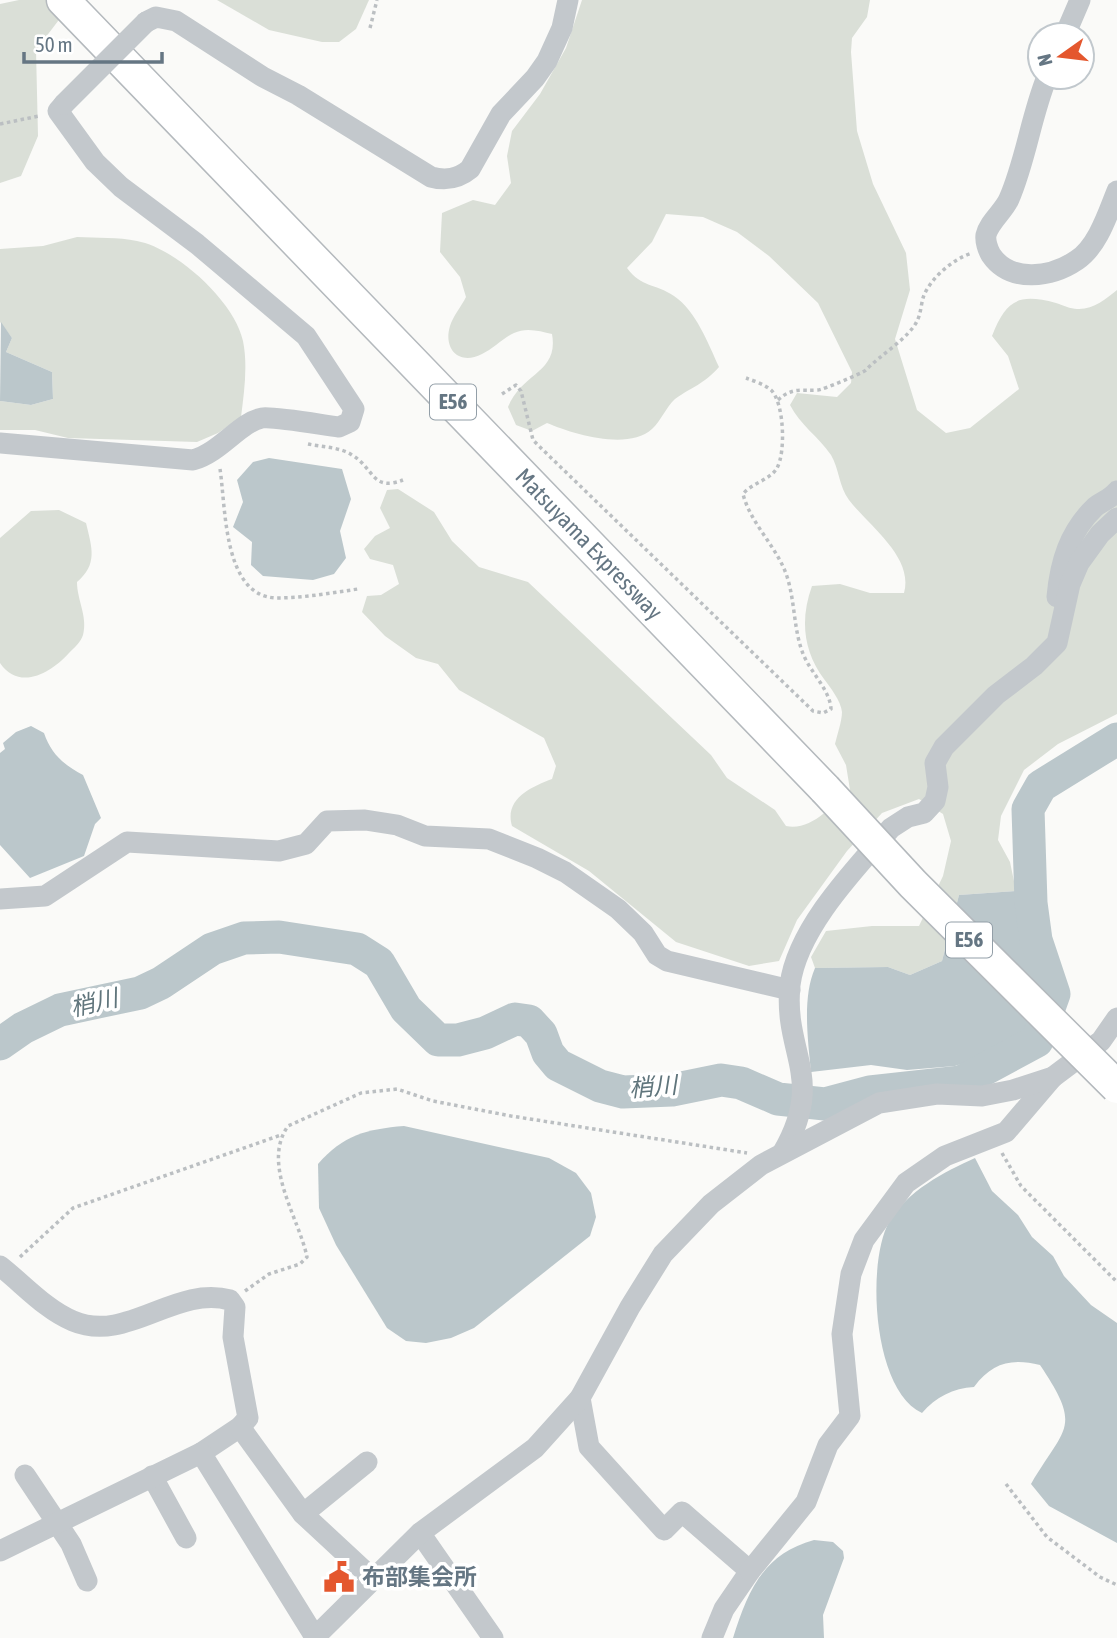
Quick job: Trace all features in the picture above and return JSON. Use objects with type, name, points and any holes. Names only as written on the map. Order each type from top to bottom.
[{"type":"highway","name":"Matsuyama Expressway","points":[[72,8],[922,893],[1117,1087]]},
{"type":"street","points":[[0,443],[14,442],[155,459],[193,460],[215,452],[245,426],[263,417],[339,426],[350,422],[354,409],[306,336],[197,244],[121,187],[95,162],[61,108],[146,22],[156,17],[176,21],[262,77],[298,95],[431,177],[442,180],[462,176],[470,169],[501,114],[535,78],[562,28],[568,0]]},
{"type":"street","points":[[1071,21],[1080,0]]},
{"type":"street","points":[[1043,91],[1010,197],[986,234],[987,249],[995,261],[1016,273],[1031,275],[1062,268],[1079,259],[1090,247],[1117,191]]},
{"type":"street","points":[[1062,620],[1057,600],[1065,551],[1088,515],[1117,491]]},
{"type":"street","points":[[778,1155],[797,1128],[803,1096],[803,1075],[790,1008],[790,990],[795,962],[807,935],[891,828],[908,817],[923,813],[935,801],[938,787],[934,763],[944,747],[996,695],[1034,666],[1057,643],[1070,584],[1079,564],[1100,534],[1117,518]]},
{"type":"street","points":[[0,899],[45,896],[127,842],[279,851],[306,844],[327,821],[365,820],[397,825],[425,836],[489,839],[537,858],[565,872],[618,909],[643,933],[657,955],[667,961],[790,990]]},
{"type":"street","points":[[712,1638],[724,1609],[750,1571],[806,1502],[820,1460],[850,1416],[842,1334],[851,1274],[864,1240],[893,1196],[925,1167],[945,1156],[996,1138],[1017,1122],[1053,1077],[1101,1041],[1117,1018]]},
{"type":"street","points":[[201,1452],[315,1637],[420,1532],[535,1448],[580,1398],[629,1307],[663,1254],[711,1204],[778,1155],[892,1099],[937,1094],[982,1096],[1013,1090],[1053,1077]]},
{"type":"street","points":[[0,1551],[201,1452],[240,1427],[248,1418],[235,1352],[235,1307],[230,1300],[199,1299],[178,1303],[124,1324],[90,1326],[72,1321],[3,1269]]},
{"type":"street","points":[[580,1398],[589,1447],[664,1530],[682,1512],[750,1571]]},
{"type":"street","points":[[240,1427],[303,1514],[372,1578]]},
{"type":"street","points":[[303,1514],[367,1462]]},
{"type":"street","points":[[25,1475],[55,1524],[71,1544],[87,1581]]},
{"type":"street","points":[[152,1476],[186,1538]]},
{"type":"street","points":[[420,1532],[493,1638]]},
{"type":"path","points":[[370,28],[377,0]]},
{"type":"path","points":[[0,124],[61,108]]},
{"type":"path","points":[[778,400],[786,392],[801,388],[819,391],[842,379],[858,377],[917,321],[923,297],[937,277],[954,261],[987,249]]},
{"type":"path","points":[[502,394],[516,385],[521,391],[533,440],[813,711],[823,713],[831,709],[830,701],[801,650],[786,573],[770,541],[746,505],[743,494],[777,468],[782,415],[778,400],[764,385],[746,378]]},
{"type":"path","points":[[298,442],[352,455],[382,483],[391,484],[403,480]]},
{"type":"path","points":[[215,452],[237,570],[245,585],[256,593],[273,598],[358,589]]},
{"type":"path","points":[[3,1269],[73,1208],[281,1135],[288,1126],[361,1093],[397,1089],[433,1101],[510,1116],[778,1155]]},
{"type":"path","points":[[230,1300],[269,1274],[300,1264],[307,1257],[280,1169],[281,1135]]},
{"type":"path","points":[[996,1138],[1021,1186],[1117,1282]]},
{"type":"path","points":[[1006,1484],[1047,1537],[1100,1577],[1117,1585]]},
{"type":"shaded area","points":[[19,0],[74,0],[36,50],[38,136],[21,176],[0,183],[0,4]]},
{"type":"shaded area","points":[[217,0],[369,0],[356,29],[339,42],[322,42],[269,30]]},
{"type":"shaded area","points":[[582,0],[870,0],[867,17],[852,38],[857,131],[873,184],[906,253],[910,290],[895,339],[917,410],[946,433],[970,428],[1019,389],[1008,356],[992,336],[1008,307],[1015,302],[1032,299],[1083,309],[1099,303],[1117,290],[1117,714],[1058,744],[1024,770],[1001,816],[998,840],[1010,862],[1016,891],[959,895],[942,961],[910,975],[888,967],[815,968],[811,957],[826,931],[872,926],[919,926],[943,876],[951,841],[943,814],[919,799],[882,813],[847,851],[797,920],[779,961],[749,966],[676,942],[589,871],[512,826],[512,808],[521,795],[552,779],[556,766],[544,738],[459,690],[438,664],[416,658],[385,636],[362,612],[367,596],[381,595],[399,584],[393,565],[370,559],[364,549],[375,536],[390,528],[380,508],[387,490],[398,489],[434,512],[452,541],[479,567],[528,582],[711,755],[727,778],[775,810],[786,826],[795,827],[813,821],[850,790],[846,765],[835,744],[841,708],[817,668],[808,646],[805,623],[808,598],[812,586],[840,584],[870,593],[904,593],[905,580],[902,567],[888,543],[846,495],[831,455],[790,405],[797,393],[837,397],[851,383],[852,372],[818,303],[769,256],[737,232],[703,217],[666,214],[652,242],[627,268],[638,279],[682,302],[701,328],[719,367],[703,382],[675,399],[652,429],[642,436],[629,439],[585,436],[547,423],[532,431],[516,425],[508,407],[514,395],[550,357],[553,347],[552,334],[533,330],[519,331],[474,357],[460,356],[451,348],[448,334],[451,322],[466,297],[460,277],[440,252],[442,213],[473,200],[495,205],[511,183],[507,156],[512,131],[540,94],[566,48]]},
{"type":"shaded area","points":[[77,237],[122,239],[152,246],[186,265],[216,294],[229,310],[243,341],[245,370],[241,417],[218,433],[197,442],[68,438],[35,430],[0,430],[0,401],[31,405],[53,399],[52,372],[6,352],[12,338],[0,322],[0,249],[43,246]]},
{"type":"shaded area","points":[[1,322],[12,338],[6,352],[52,372],[53,399],[31,405],[0,401]]},
{"type":"shaded area","points":[[269,458],[342,469],[351,499],[340,531],[346,558],[334,574],[313,580],[263,576],[251,565],[252,542],[233,527],[243,502],[237,480],[253,462]]},
{"type":"shaded area","points":[[59,510],[86,523],[90,540],[91,562],[77,582],[84,622],[83,635],[75,647],[54,667],[36,676],[17,676],[8,672],[0,663],[0,538],[31,511]]},
{"type":"shaded area","points":[[31,726],[44,733],[59,758],[83,775],[101,818],[95,824],[84,856],[30,878],[0,845],[0,753],[5,749],[3,743],[16,732]]},
{"type":"shaded area","points":[[1016,891],[1025,946],[1038,984],[1030,1026],[983,1057],[955,1066],[907,1070],[871,1065],[811,1072],[807,1006],[815,968],[888,967],[910,975],[942,961],[959,895]]},
{"type":"shaded area","points":[[404,1126],[549,1158],[576,1173],[591,1193],[596,1217],[590,1236],[474,1328],[451,1338],[426,1343],[406,1341],[387,1328],[336,1245],[319,1208],[318,1164],[327,1154],[356,1135]]},
{"type":"shaded area","points":[[975,1158],[992,1191],[1018,1215],[1032,1237],[1053,1256],[1064,1276],[1091,1305],[1117,1323],[1117,1543],[1049,1506],[1031,1484],[1060,1438],[1065,1415],[1062,1402],[1040,1365],[1020,1362],[1003,1364],[988,1372],[974,1387],[945,1394],[922,1413],[906,1400],[893,1380],[878,1325],[876,1295],[882,1241],[889,1222],[916,1192],[939,1176]]},
{"type":"shaded area","points":[[814,1540],[833,1542],[843,1551],[844,1558],[823,1615],[824,1638],[733,1638],[745,1605],[760,1577],[782,1555],[796,1546]]},
{"type":"waterway","name":"梢川","points":[[0,1044],[23,1028],[60,1010],[140,993],[161,983],[212,949],[244,938],[279,937],[357,949],[379,963],[406,1009],[438,1040],[458,1040],[485,1033],[515,1019],[529,1021],[541,1034],[548,1053],[558,1065],[600,1086],[623,1092],[672,1090],[721,1080],[741,1083],[778,1099],[825,1104],[870,1092],[961,1082],[1037,1041],[1054,994],[1036,940],[1031,903],[1028,809],[1041,786],[1117,739]]},
{"type":"place","name":"布部集会所","points":[[339,1577]]}]
